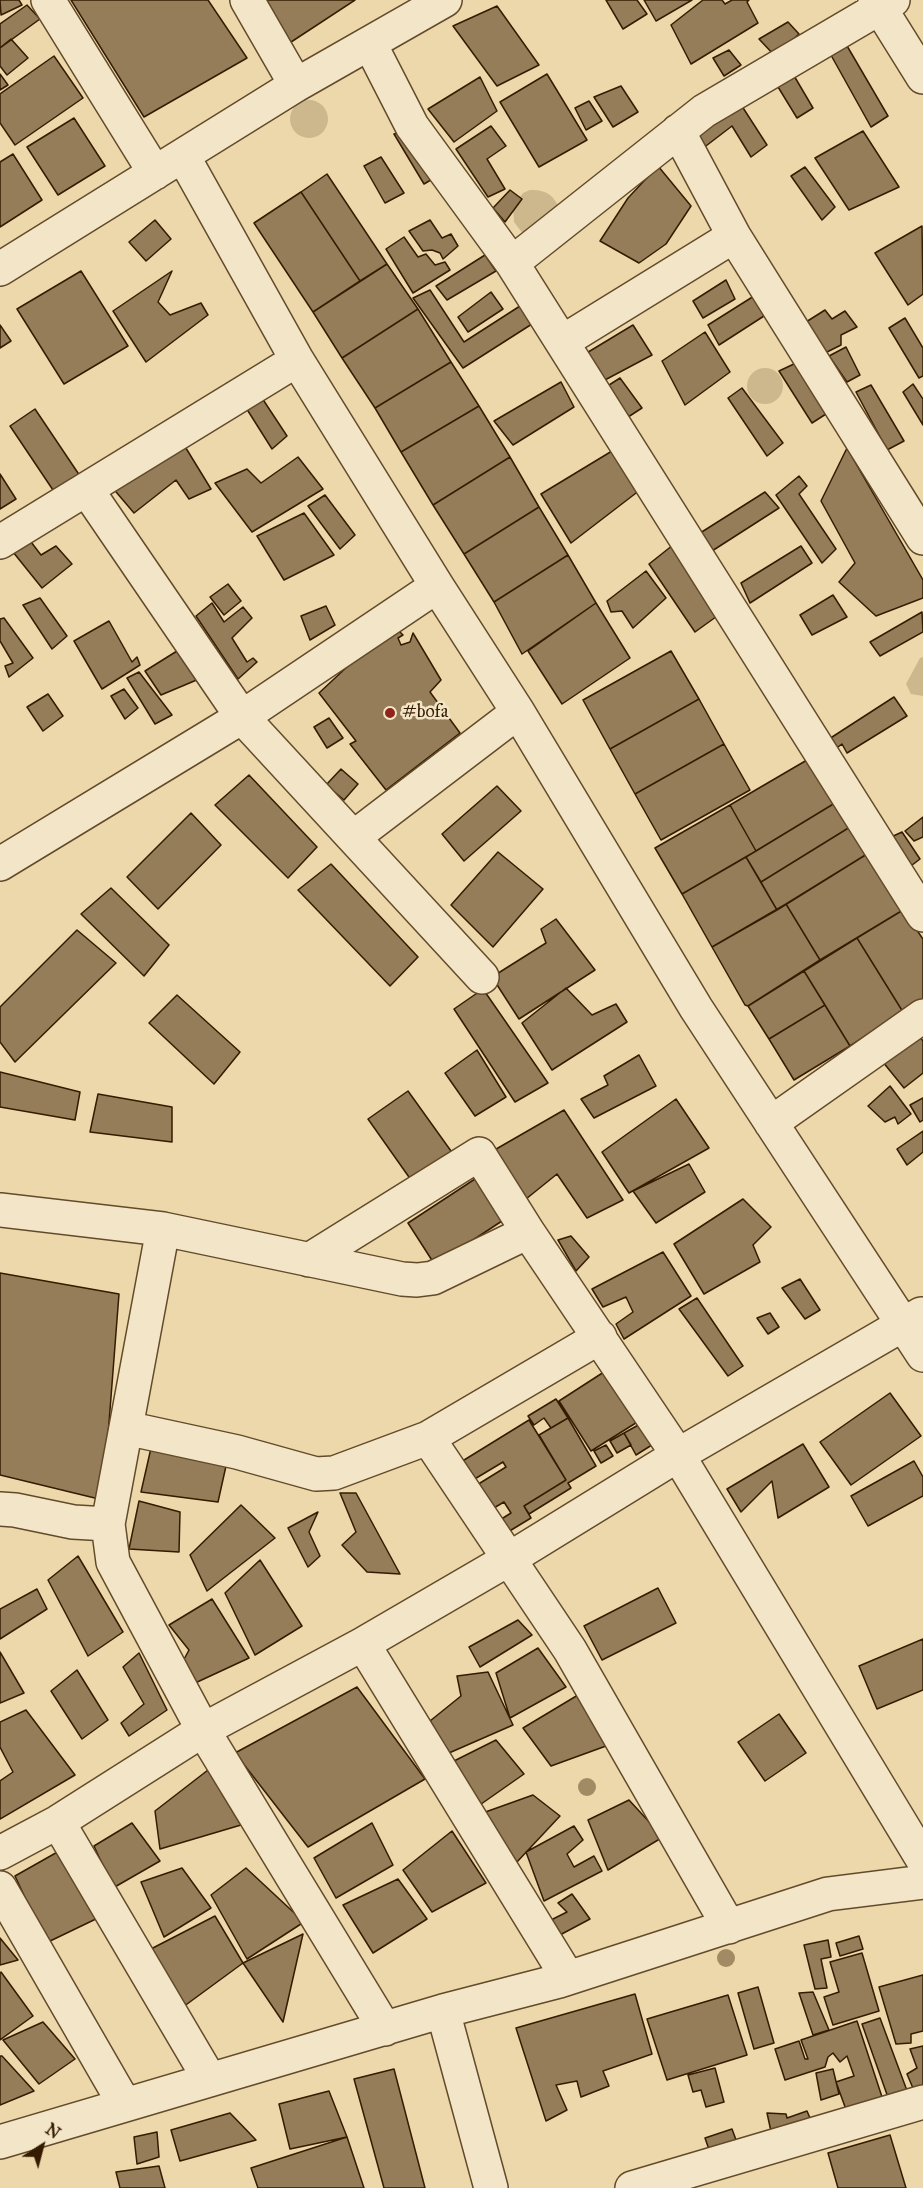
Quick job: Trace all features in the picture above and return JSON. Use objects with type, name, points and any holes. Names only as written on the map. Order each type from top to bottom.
[{"type":"street","points":[[48,0],[169,164],[297,360],[518,712],[696,1008],[771,1123],[914,1319],[923,1355]]},
{"type":"street","points":[[247,0],[296,85]]},
{"type":"street","points":[[0,269],[296,85],[445,0]]},
{"type":"street","points":[[512,263],[704,111],[883,3],[923,78]]},
{"type":"street","points":[[370,44],[412,126],[512,263],[923,915]]},
{"type":"street","points":[[678,131],[734,236],[923,538]]},
{"type":"street","points":[[562,342],[734,236]]},
{"type":"street","points":[[0,542],[297,360]]},
{"type":"street","points":[[87,490],[242,717],[482,977]]},
{"type":"street","points":[[0,864],[242,717],[437,586]]},
{"type":"street","points":[[354,837],[518,712]]},
{"type":"street","points":[[771,1123],[923,1016]]},
{"type":"street","points":[[309,1260],[479,1154],[528,1232],[678,1455],[923,1860]]},
{"type":"street","points":[[0,1210],[163,1229],[402,1279],[417,1280],[433,1278],[528,1232]]},
{"type":"street","points":[[163,1229],[108,1524],[113,1562],[203,1730],[385,2029]]},
{"type":"street","points":[[0,1853],[58,1822],[203,1730],[363,1644],[509,1559],[678,1455],[914,1319]]},
{"type":"street","points":[[126,1428],[237,1452],[325,1475],[428,1438],[600,1337]]},
{"type":"street","points":[[428,1438],[570,1650],[729,1927]]},
{"type":"street","points":[[0,1509],[73,1522],[108,1524]]},
{"type":"street","points":[[363,1644],[568,1978]]},
{"type":"street","points":[[58,1822],[210,2080]]},
{"type":"street","points":[[0,2142],[443,2011],[568,1978],[828,1894],[923,1882]]},
{"type":"street","points":[[0,1888],[125,2105]]},
{"type":"street","points":[[443,2011],[490,2188]]},
{"type":"street","points":[[632,2188],[923,2102]]},
{"type":"shaded area","points":[[309,100],[322,106],[328,119],[322,132],[309,138],[296,132],[290,119],[296,106]]},
{"type":"shaded area","points":[[530,190],[548,194],[559,208],[524,235],[514,222],[513,206],[523,193]]},
{"type":"shaded area","points":[[765,368],[778,373],[783,386],[778,399],[765,404],[752,399],[747,386],[752,373]]},
{"type":"shaded area","points":[[923,657],[923,696],[911,694],[906,684],[920,658]]},
{"type":"building","points":[[0,0],[19,0],[22,5],[1,15]]},
{"type":"building","points":[[71,0],[208,0],[247,58],[144,117]]},
{"type":"building","points":[[257,0],[355,0],[285,46]]},
{"type":"building","points":[[606,0],[637,0],[647,14],[623,29]]},
{"type":"building","points":[[644,0],[692,0],[656,21]]},
{"type":"building","points":[[703,0],[722,0],[725,4],[732,0],[749,0],[747,2],[758,23],[691,64],[671,25]]},
{"type":"building","points":[[27,5],[40,19],[0,48],[0,24]]},
{"type":"building","points":[[497,6],[539,65],[497,86],[453,26]]},
{"type":"building","points":[[788,22],[799,34],[775,56],[759,39]]},
{"type":"building","points":[[11,39],[28,58],[7,75],[0,66],[0,48]]},
{"type":"building","points":[[843,39],[888,116],[871,127],[827,48]]},
{"type":"building","points":[[729,50],[741,65],[724,76],[713,58]]},
{"type":"building","points":[[54,56],[83,98],[15,145],[0,123],[0,94]]},
{"type":"building","points":[[0,74],[8,85],[0,90]]},
{"type":"building","points":[[547,74],[587,140],[539,167],[500,102]]},
{"type":"building","points":[[793,74],[813,108],[797,118],[775,82]]},
{"type":"building","points":[[480,77],[497,111],[454,142],[428,109]]},
{"type":"building","points":[[621,86],[638,112],[613,127],[594,97]]},
{"type":"building","points":[[738,100],[767,145],[751,157],[732,126],[702,149],[689,129]]},
{"type":"building","points":[[589,101],[602,121],[586,130],[575,108]]},
{"type":"building","points":[[74,118],[105,166],[58,195],[27,147]]},
{"type":"building","points":[[491,126],[506,146],[487,159],[505,189],[488,197],[456,149]]},
{"type":"building","points":[[411,129],[441,174],[424,184],[394,134]]},
{"type":"building","points":[[863,131],[899,187],[849,210],[815,158]]},
{"type":"building","points":[[13,154],[42,200],[0,227],[0,162]]},
{"type":"building","points":[[381,157],[404,193],[385,203],[364,166]]},
{"type":"building","points":[[658,166],[691,206],[666,244],[639,263],[600,241],[628,198]]},
{"type":"building","points":[[805,167],[835,207],[822,220],[791,176]]},
{"type":"building","points":[[327,174],[387,264],[360,281],[301,192]]},
{"type":"building","points":[[510,190],[522,199],[505,222],[493,208]]},
{"type":"building","points":[[301,192],[360,281],[313,312],[254,223]]},
{"type":"building","points":[[155,220],[171,239],[146,261],[129,242]]},
{"type":"building","points":[[430,220],[442,238],[451,234],[458,246],[443,259],[440,253],[432,250],[423,251],[409,231]]},
{"type":"building","points":[[922,226],[923,294],[908,305],[875,253]]},
{"type":"building","points":[[404,237],[418,257],[426,254],[435,265],[445,262],[450,270],[413,293],[386,249]]},
{"type":"building","points":[[485,255],[496,271],[447,300],[436,286]]},
{"type":"building","points":[[387,264],[418,309],[342,358],[313,312]]},
{"type":"building","points":[[81,271],[128,346],[64,384],[17,309]]},
{"type":"building","points":[[172,271],[158,302],[170,315],[201,303],[208,315],[146,362],[113,311]]},
{"type":"building","points":[[726,280],[735,299],[703,318],[693,301]]},
{"type":"building","points":[[430,290],[464,342],[520,306],[532,324],[463,368],[413,298]]},
{"type":"building","points":[[491,292],[503,309],[468,332],[458,317]]},
{"type":"building","points":[[754,296],[764,316],[719,345],[708,325]]},
{"type":"building","points":[[418,309],[451,362],[375,408],[342,358]]},
{"type":"building","points":[[825,310],[832,319],[845,311],[857,327],[841,335],[841,345],[825,353],[806,322]]},
{"type":"building","points":[[905,318],[923,348],[923,376],[919,378],[889,328]]},
{"type":"building","points":[[0,325],[11,341],[0,348]]},
{"type":"building","points":[[633,325],[652,355],[603,381],[585,354]]},
{"type":"building","points":[[705,332],[730,372],[685,405],[662,361]]},
{"type":"building","points":[[846,347],[860,375],[847,382],[829,356]]},
{"type":"building","points":[[451,362],[479,406],[401,452],[375,408]]},
{"type":"building","points":[[796,363],[826,414],[812,423],[779,371]]},
{"type":"building","points":[[620,378],[642,408],[625,419],[606,387]]},
{"type":"building","points":[[561,382],[574,407],[513,445],[494,421]]},
{"type":"building","points":[[913,384],[923,399],[923,425],[903,392]]},
{"type":"building","points":[[871,385],[904,441],[887,450],[856,392]]},
{"type":"building","points":[[742,388],[783,443],[767,456],[728,398]]},
{"type":"building","points":[[260,395],[287,436],[272,449],[243,403]]},
{"type":"building","points":[[479,406],[510,457],[433,505],[401,452]]},
{"type":"building","points":[[35,409],[80,476],[55,493],[10,426]]},
{"type":"building","points":[[181,440],[211,489],[189,499],[176,480],[134,513],[105,479]]},
{"type":"building","points":[[847,448],[923,580],[923,598],[876,616],[839,582],[855,563],[821,501]]},
{"type":"building","points":[[612,451],[640,490],[571,543],[541,494]]},
{"type":"building","points":[[298,457],[323,489],[252,532],[215,483],[247,469],[261,483]]},
{"type":"building","points":[[510,457],[539,507],[464,554],[433,505]]},
{"type":"building","points":[[0,474],[16,499],[0,509]]},
{"type":"building","points":[[799,476],[807,486],[799,494],[836,549],[822,563],[776,495]]},
{"type":"building","points":[[765,492],[779,508],[712,551],[697,535]]},
{"type":"building","points":[[325,495],[355,535],[340,549],[308,506]]},
{"type":"building","points":[[539,507],[568,555],[494,602],[464,554]]},
{"type":"building","points":[[304,513],[334,555],[284,580],[257,536]]},
{"type":"building","points":[[28,538],[41,555],[56,546],[72,564],[42,588],[9,547]]},
{"type":"building","points":[[673,545],[720,614],[695,632],[649,564]]},
{"type":"building","points":[[801,546],[812,563],[750,603],[741,583]]},
{"type":"building","points":[[568,555],[596,603],[522,654],[494,602]]},
{"type":"building","points":[[646,571],[666,598],[633,628],[622,611],[611,612],[607,601]]},
{"type":"building","points":[[228,584],[241,601],[224,615],[210,597]]},
{"type":"building","points":[[833,595],[847,617],[812,635],[800,615]]},
{"type":"building","points":[[40,598],[67,636],[52,649],[23,605]]},
{"type":"building","points":[[212,603],[224,622],[243,607],[252,618],[232,638],[247,662],[253,658],[257,662],[238,679],[196,616]]},
{"type":"building","points":[[596,603],[630,658],[562,704],[528,651]]},
{"type":"building","points":[[326,606],[335,625],[310,640],[301,616]]},
{"type":"building","points":[[922,612],[923,632],[880,656],[870,642]]},
{"type":"building","points":[[4,618],[33,658],[9,677],[5,666],[13,663],[0,641],[0,619]]},
{"type":"building","points":[[109,621],[132,662],[137,657],[140,665],[102,689],[74,641]]},
{"type":"building","name":"#bofa","points":[[395,627],[403,635],[398,638],[401,645],[410,642],[413,633],[441,680],[430,692],[460,733],[386,790],[350,744],[356,741],[319,693]]},
{"type":"building","points":[[177,651],[199,679],[161,695],[145,671]]},
{"type":"building","points":[[671,651],[699,699],[610,749],[583,700]]},
{"type":"building","points":[[139,672],[172,715],[155,724],[127,678]]},
{"type":"building","points":[[124,689],[138,708],[125,719],[111,696]]},
{"type":"building","points":[[48,694],[63,716],[43,731],[27,707]]},
{"type":"building","points":[[894,697],[907,716],[847,753],[842,744],[834,750],[829,739]]},
{"type":"building","points":[[699,699],[724,744],[635,794],[610,749]]},
{"type":"building","points":[[329,718],[343,738],[327,748],[314,727]]},
{"type":"building","points":[[724,744],[750,790],[661,840],[635,794]]},
{"type":"building","points":[[807,760],[835,803],[756,851],[730,805]]},
{"type":"building","points":[[341,769],[358,784],[344,800],[326,785]]},
{"type":"building","points":[[249,775],[317,847],[288,878],[215,805]]},
{"type":"building","points":[[497,786],[521,811],[464,861],[442,834]]},
{"type":"building","points":[[835,803],[850,827],[761,882],[746,857]]},
{"type":"building","points":[[730,805],[756,851],[682,894],[655,848]]},
{"type":"building","points":[[191,813],[221,845],[158,909],[127,877]]},
{"type":"building","points":[[923,817],[923,837],[914,841],[905,831]]},
{"type":"building","points":[[850,827],[867,854],[777,910],[761,882]]},
{"type":"building","points":[[902,832],[920,859],[907,869],[887,839]]},
{"type":"building","points":[[498,852],[543,889],[493,947],[451,905]]},
{"type":"building","points":[[867,854],[903,910],[820,960],[786,904]]},
{"type":"building","points":[[746,857],[777,910],[712,947],[682,894]]},
{"type":"building","points":[[331,864],[418,957],[390,986],[298,890]]},
{"type":"building","points":[[111,888],[169,945],[144,976],[81,914]]},
{"type":"building","points":[[786,904],[820,960],[748,1006],[745,1005],[712,947]]},
{"type":"building","points":[[903,910],[923,939],[923,999],[903,1012],[857,938]]},
{"type":"building","points":[[556,919],[595,970],[519,1019],[492,977],[546,943],[541,929]]},
{"type":"building","points":[[77,930],[116,963],[15,1062],[0,1042],[0,1007]]},
{"type":"building","points":[[857,938],[903,1012],[850,1046],[804,971]]},
{"type":"building","points":[[804,971],[825,1005],[769,1039],[748,1006]]},
{"type":"building","points":[[566,988],[592,1015],[616,1004],[627,1022],[552,1070],[522,1023]]},
{"type":"building","points":[[483,989],[548,1083],[515,1102],[454,1009]]},
{"type":"building","points":[[177,995],[240,1052],[214,1084],[149,1023]]},
{"type":"building","points":[[825,1005],[850,1046],[794,1080],[769,1039]]},
{"type":"building","points":[[916,1031],[923,1041],[923,1073],[904,1088],[878,1056]]},
{"type":"building","points":[[477,1050],[506,1097],[475,1116],[445,1073]]},
{"type":"building","points":[[639,1055],[656,1086],[594,1118],[581,1099],[608,1085],[604,1076]]},
{"type":"building","points":[[0,1072],[80,1092],[75,1120],[0,1107]]},
{"type":"building","points":[[890,1086],[911,1114],[898,1124],[895,1117],[885,1122],[868,1106]]},
{"type":"building","points":[[408,1091],[456,1158],[416,1187],[368,1119]]},
{"type":"building","points":[[98,1094],[172,1107],[172,1142],[90,1132]]},
{"type":"building","points":[[923,1098],[923,1120],[920,1122],[910,1105]]},
{"type":"building","points":[[676,1099],[709,1148],[629,1193],[602,1152]]},
{"type":"building","points":[[564,1110],[623,1200],[587,1218],[557,1174],[526,1199],[491,1152]]},
{"type":"building","points":[[923,1131],[923,1152],[907,1165],[897,1149]]},
{"type":"building","points":[[689,1164],[705,1192],[656,1223],[633,1191]]},
{"type":"building","points":[[478,1177],[505,1219],[435,1265],[408,1223]]},
{"type":"building","points":[[743,1199],[771,1227],[753,1245],[760,1262],[704,1294],[674,1244]]},
{"type":"building","points":[[571,1236],[589,1257],[576,1271],[558,1240]]},
{"type":"building","points":[[663,1252],[691,1296],[624,1339],[616,1324],[633,1312],[626,1297],[603,1307],[592,1289]]},
{"type":"building","points":[[0,1273],[119,1294],[103,1500],[0,1475]]},
{"type":"building","points":[[800,1279],[820,1310],[805,1319],[782,1288]]},
{"type":"building","points":[[697,1298],[743,1366],[728,1376],[679,1309]]},
{"type":"building","points":[[770,1313],[779,1327],[768,1334],[757,1318]]},
{"type":"building","points":[[607,1370],[639,1421],[591,1451],[559,1401]]},
{"type":"building","points":[[890,1393],[921,1436],[851,1485],[820,1442]]},
{"type":"building","points":[[556,1399],[568,1418],[551,1428],[544,1418],[534,1425],[528,1416]]},
{"type":"building","points":[[568,1418],[596,1466],[568,1483],[571,1488],[529,1514],[524,1506],[566,1480],[539,1435]]},
{"type":"building","points":[[529,1420],[566,1480],[524,1506],[531,1518],[503,1535],[495,1523],[511,1513],[504,1502],[487,1512],[472,1488],[506,1467],[503,1462],[468,1483],[456,1465]]},
{"type":"building","points":[[642,1423],[655,1443],[636,1455],[624,1433]]},
{"type":"building","points":[[624,1433],[631,1445],[617,1453],[610,1441]]},
{"type":"building","points":[[803,1444],[829,1487],[778,1518],[772,1481],[741,1512],[727,1489]]},
{"type":"building","points":[[606,1445],[613,1456],[601,1463],[594,1451]]},
{"type":"building","points":[[151,1448],[228,1457],[218,1502],[141,1492]]},
{"type":"building","points":[[914,1461],[923,1477],[923,1496],[868,1526],[851,1496]]},
{"type":"building","points":[[340,1493],[356,1493],[400,1574],[367,1572],[342,1545],[356,1532]]},
{"type":"building","points":[[139,1501],[180,1512],[179,1552],[129,1549]]},
{"type":"building","points":[[241,1505],[275,1538],[207,1591],[190,1555]]},
{"type":"building","points":[[318,1512],[309,1532],[320,1556],[308,1567],[288,1528]]},
{"type":"building","points":[[78,1556],[123,1632],[88,1656],[48,1580]]},
{"type":"building","points":[[260,1560],[302,1626],[255,1655],[225,1593]]},
{"type":"building","points":[[658,1588],[676,1623],[602,1660],[584,1626]]},
{"type":"building","points":[[37,1589],[47,1609],[0,1639],[0,1609]]},
{"type":"building","points":[[212,1599],[249,1658],[193,1684],[182,1663],[189,1650],[169,1625]]},
{"type":"building","points":[[518,1620],[532,1635],[480,1667],[469,1647]]},
{"type":"building","points":[[923,1639],[923,1690],[877,1709],[859,1666]]},
{"type":"building","points":[[538,1648],[566,1687],[510,1718],[496,1673]]},
{"type":"building","points":[[0,1652],[24,1693],[0,1703]]},
{"type":"building","points":[[139,1653],[167,1710],[129,1736],[121,1723],[144,1704],[123,1667]]},
{"type":"building","points":[[77,1670],[108,1720],[82,1739],[51,1691]]},
{"type":"building","points":[[488,1672],[513,1725],[449,1753],[430,1721],[461,1696],[457,1676]]},
{"type":"building","points":[[357,1687],[425,1779],[308,1847],[235,1753]]},
{"type":"building","points":[[583,1692],[606,1746],[551,1766],[523,1728]]},
{"type":"building","points":[[26,1710],[75,1775],[0,1819],[0,1781],[13,1772],[0,1747],[0,1722]]},
{"type":"building","points":[[779,1714],[806,1753],[765,1781],[738,1742]]},
{"type":"building","points":[[496,1740],[524,1774],[474,1809],[450,1763]]},
{"type":"building","points":[[208,1770],[241,1825],[160,1849],[155,1811]]},
{"type":"building","points":[[533,1795],[560,1816],[516,1863],[477,1815]]},
{"type":"building","points":[[629,1800],[663,1837],[608,1870],[588,1820]]},
{"type":"building","points":[[132,1823],[160,1861],[113,1888],[94,1846]]},
{"type":"building","points":[[372,1823],[393,1865],[336,1898],[314,1858]]},
{"type":"building","points":[[574,1826],[583,1840],[567,1854],[574,1867],[594,1856],[602,1871],[544,1901],[526,1852]]},
{"type":"building","points":[[452,1831],[486,1883],[432,1912],[403,1870]]},
{"type":"building","points":[[61,1850],[100,1917],[46,1943],[15,1876]]},
{"type":"building","points":[[182,1868],[211,1908],[164,1937],[141,1882]]},
{"type":"building","points":[[246,1868],[304,1922],[247,1959],[211,1895]]},
{"type":"building","points":[[398,1879],[427,1919],[373,1953],[343,1905]]},
{"type":"building","points":[[572,1894],[590,1919],[558,1936],[551,1920],[567,1912],[558,1903]]},
{"type":"building","points":[[215,1916],[243,1963],[183,2007],[147,1951]]},
{"type":"building","points":[[303,1934],[283,2022],[243,1963]]},
{"type":"building","points":[[859,1936],[863,1949],[840,1956],[836,1943]]},
{"type":"building","points":[[0,1938],[18,1960],[0,1965]]},
{"type":"building","points":[[828,1940],[831,1957],[821,1959],[827,1988],[815,1989],[804,1945]]},
{"type":"building","points":[[862,1953],[879,2011],[833,2025],[824,1997],[839,1992],[830,1962]]},
{"type":"building","points":[[0,1973],[33,2016],[0,2040]]},
{"type":"building","points":[[923,1975],[923,2031],[911,2034],[911,2043],[896,2044],[879,1987]]},
{"type":"building","points":[[758,1987],[774,2043],[754,2049],[738,1993]]},
{"type":"building","points":[[813,1992],[829,2030],[813,2035],[799,1993]]},
{"type":"building","points":[[635,1994],[652,2054],[603,2071],[609,2086],[581,2097],[577,2081],[556,2085],[567,2110],[546,2121],[516,2028]]},
{"type":"building","points":[[728,1995],[747,2055],[667,2080],[647,2019]]},
{"type":"building","points":[[880,2018],[909,2096],[890,2103],[862,2024]]},
{"type":"building","points":[[857,2021],[884,2103],[848,2115],[836,2082],[854,2076],[847,2056],[840,2062],[833,2053],[828,2057],[825,2067],[785,2080],[775,2049],[799,2041],[805,2059],[808,2059],[801,2040]]},
{"type":"building","points":[[43,2022],[75,2059],[39,2084],[3,2040]]},
{"type":"building","points":[[923,2046],[923,2090],[915,2093],[907,2074],[917,2068],[910,2049]]},
{"type":"building","points":[[0,2056],[34,2091],[0,2105]]},
{"type":"building","points":[[715,2068],[724,2102],[706,2107],[701,2090],[693,2092],[688,2075]]},
{"type":"building","points":[[394,2069],[425,2188],[384,2188],[354,2079]]},
{"type":"building","points":[[833,2069],[839,2094],[821,2100],[816,2073]]},
{"type":"building","points":[[329,2091],[347,2137],[290,2149],[279,2104]]},
{"type":"building","points":[[807,2111],[813,2125],[772,2136],[767,2113],[786,2114],[787,2118]]},
{"type":"building","points":[[230,2113],[256,2140],[180,2161],[171,2130]]},
{"type":"building","points":[[732,2129],[739,2148],[712,2158],[705,2138]]},
{"type":"building","points":[[157,2132],[159,2157],[137,2164],[134,2137]]},
{"type":"building","points":[[890,2135],[906,2188],[838,2188],[828,2153]]},
{"type":"building","points":[[347,2137],[364,2188],[258,2188],[251,2168]]},
{"type":"building","points":[[159,2166],[165,2188],[120,2188],[116,2172]]},
{"type":"place","name":"#bofa","points":[[390,713]]}]
